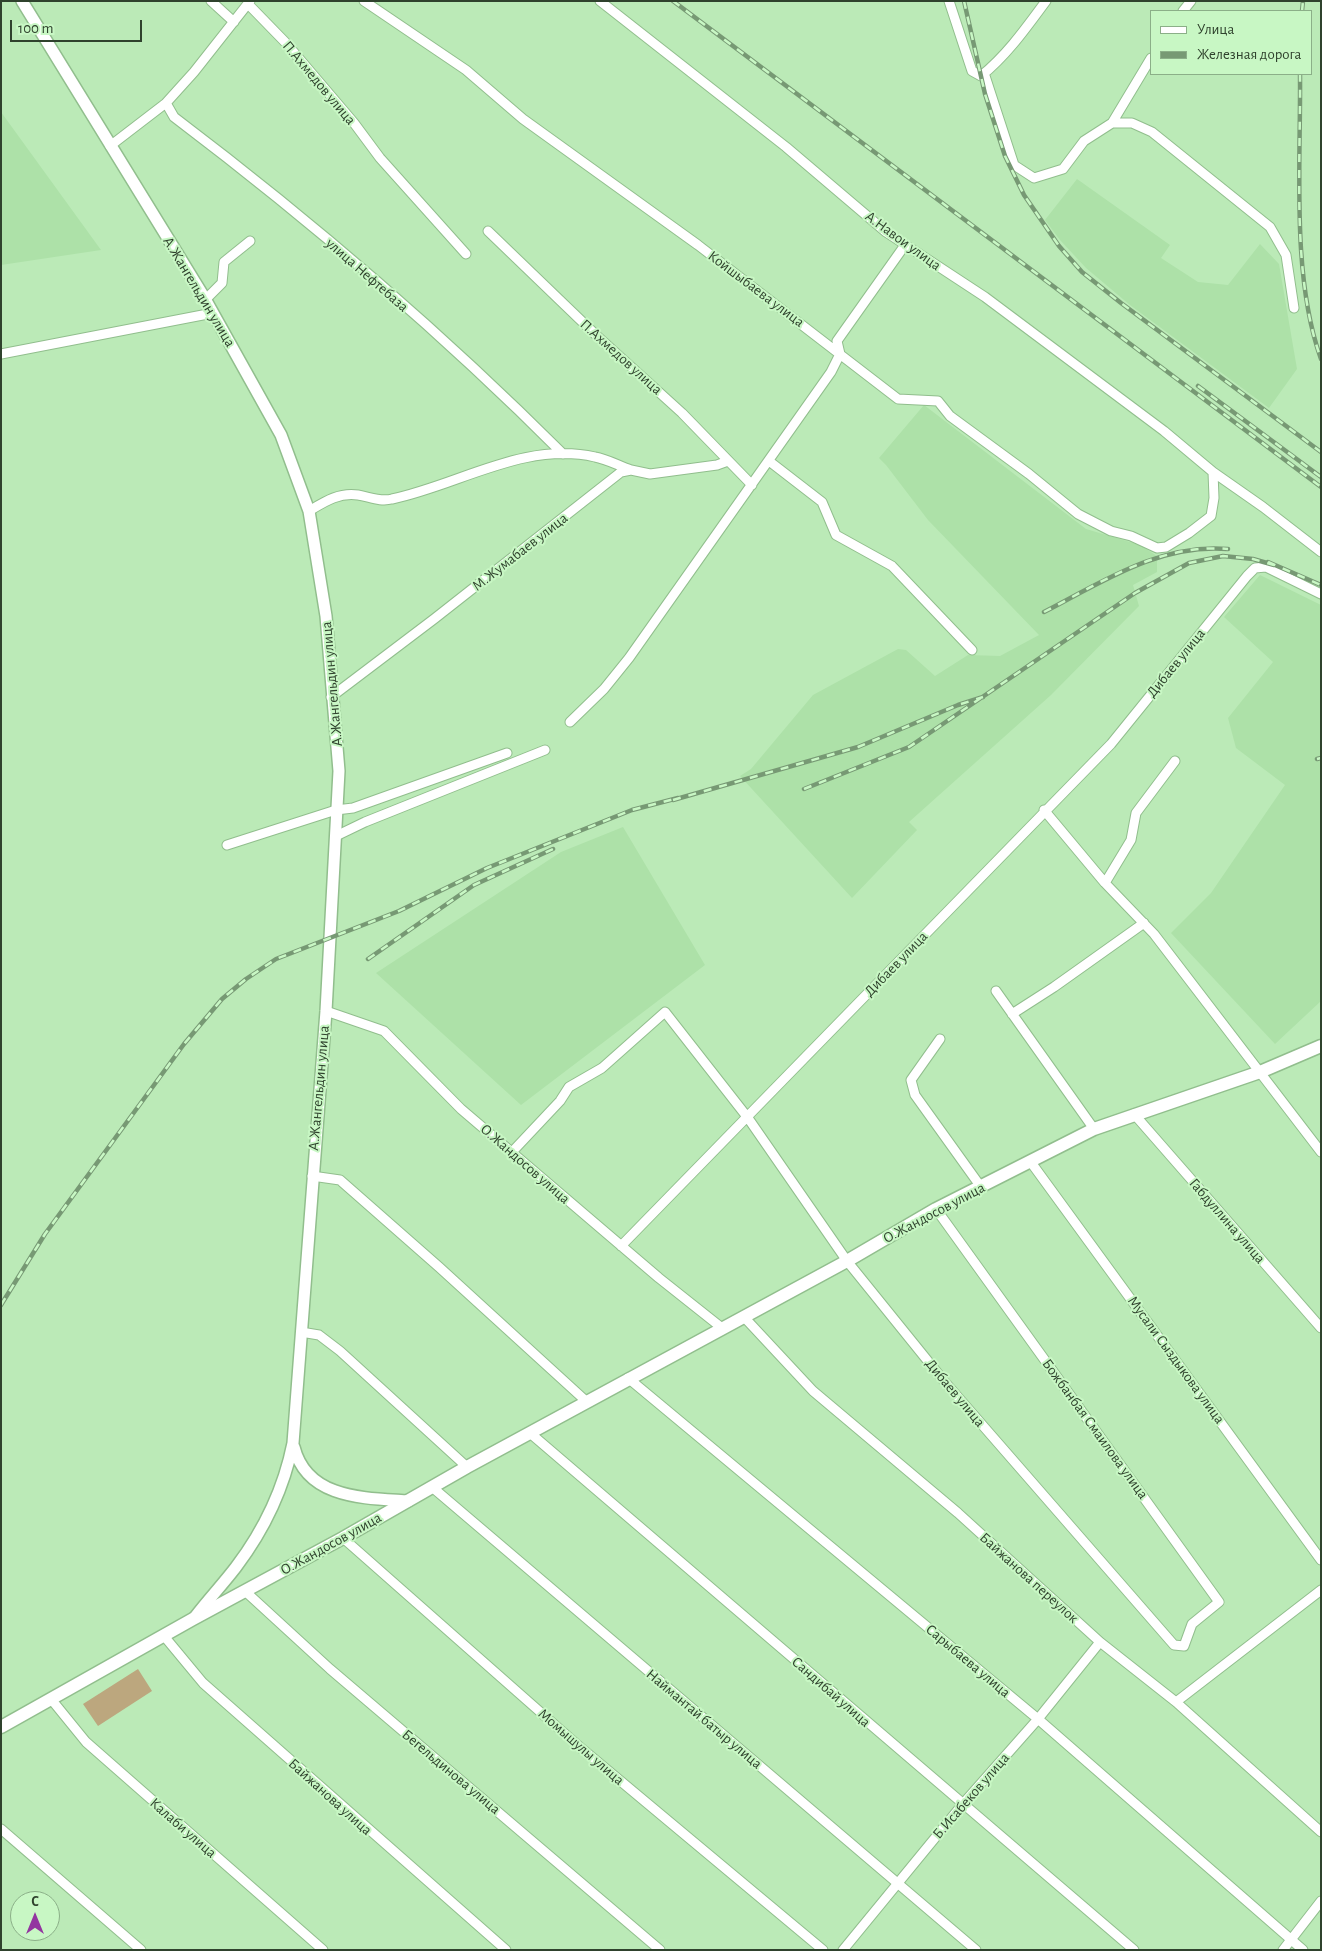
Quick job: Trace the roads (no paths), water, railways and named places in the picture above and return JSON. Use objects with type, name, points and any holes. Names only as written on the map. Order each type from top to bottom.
[{"type":"main road","name":"О.Жандосов улица","points":[[1,1727],[343,1538],[466,1467],[847,1261],[936,1209],[1094,1129],[1260,1072],[1321,1046]]},
{"type":"street","name":"А.Жангельдин улица","points":[[22,1],[205,300],[281,435],[308,511],[326,616],[331,697],[339,771],[326,1011],[293,1443],[288,1469],[260,1531],[236,1567],[194,1619]]},
{"type":"street","points":[[211,1],[234,22]]},
{"type":"street","name":"Койшыбаева улица","points":[[364,1],[466,70],[523,119],[690,239],[898,399],[938,400],[950,416],[1029,474],[1078,514],[1111,531],[1131,536],[1157,548],[1174,544],[1211,516],[1214,498],[1213,472]]},
{"type":"street","name":"А.Навои улица","points":[[600,1],[786,147],[905,245],[985,297],[1164,431],[1213,472],[1321,552]]},
{"type":"street","points":[[949,1],[972,71],[981,76],[1014,44],[1046,1]]},
{"type":"street","points":[[110,146],[166,103],[194,72],[249,3]]},
{"type":"street","name":"П.Ахмедов улица","points":[[249,3],[285,42],[380,158],[466,254]]},
{"type":"street","points":[[984,73],[1014,165],[1034,178],[1063,169],[1084,141],[1112,123],[1150,60]]},
{"type":"street","name":"улица Нефтебаза","points":[[166,103],[174,117],[299,215],[411,312],[504,396],[563,454]]},
{"type":"street","points":[[1112,123],[1132,123],[1152,132],[1213,179],[1270,227],[1286,255],[1294,308]]},
{"type":"street","name":"П.Ахмедов улица","points":[[488,231],[596,335],[682,413],[752,485]]},
{"type":"street","points":[[205,300],[222,283],[224,262],[250,241]]},
{"type":"street","points":[[570,722],[604,689],[629,658],[832,372],[840,354],[837,341],[905,245]]},
{"type":"street","points":[[1,354],[213,314]]},
{"type":"street","points":[[308,511],[330,498],[355,494],[384,501],[418,494],[525,456],[563,454],[596,457],[631,470],[650,474],[717,465],[728,461]]},
{"type":"street","points":[[769,461],[822,502],[836,535],[892,566],[972,650]]},
{"type":"street","name":"М.Жумабаев улица","points":[[331,697],[434,620],[621,472],[631,470]]},
{"type":"street","name":"Дибаев улица","points":[[621,1246],[748,1118],[1044,810],[1111,744],[1244,580],[1256,568],[1266,567],[1321,594]]},
{"type":"street","points":[[336,836],[364,822],[545,750]]},
{"type":"street","points":[[227,845],[336,810],[353,808],[507,753]]},
{"type":"street","points":[[1105,883],[1131,840],[1136,813],[1175,761]]},
{"type":"street","points":[[1044,810],[1105,883],[1144,922],[1321,1152]]},
{"type":"street","points":[[1012,1014],[1054,988],[1144,922]]},
{"type":"street","points":[[996,991],[1094,1129]]},
{"type":"street","name":"О.Жандосов улица","points":[[326,1011],[384,1031],[460,1109],[621,1246],[722,1328]]},
{"type":"street","name":"Дибаев улица","points":[[512,1152],[560,1101],[570,1087],[602,1068],[665,1012],[748,1118],[847,1261],[944,1381],[1174,1645],[1184,1646]]},
{"type":"street","points":[[940,1039],[911,1080],[915,1095],[981,1187]]},
{"type":"street","name":"Габдуллина улица","points":[[1134,1114],[1321,1328]]},
{"type":"street","name":"Мусали Сыздыкова улица","points":[[1030,1161],[1321,1560]]},
{"type":"street","points":[[312,1176],[340,1180],[587,1402]]},
{"type":"street","name":"Божбанбая Смаилова улица","points":[[936,1209],[1219,1602],[1192,1624],[1184,1646]]},
{"type":"street","name":"Байжанова переулок","points":[[744,1317],[813,1391],[958,1513],[1100,1642],[1176,1702],[1321,1832]]},
{"type":"street","points":[[301,1332],[319,1335],[340,1351],[466,1467]]},
{"type":"street","name":"Сарыбаева улица","points":[[628,1378],[1038,1720],[1303,1950]]},
{"type":"street","name":"Сандибай улица","points":[[530,1433],[962,1805],[1134,1950]]},
{"type":"street","points":[[293,1443],[297,1460],[304,1471],[325,1489],[362,1497],[408,1501]]},
{"type":"street","name":"Наймантай батыр улица","points":[[432,1487],[976,1950]]},
{"type":"street","name":"Момышулы улица","points":[[343,1538],[581,1748],[823,1950]]},
{"type":"street","points":[[1176,1702],[1321,1590]]},
{"type":"street","name":"Бегельдинова улица","points":[[246,1592],[330,1669],[660,1950]]},
{"type":"street","name":"Байжанова улица","points":[[164,1636],[203,1683],[506,1950]]},
{"type":"street","name":"Б.Исабеков улица","points":[[843,1950],[962,1805],[1038,1720],[1100,1642]]},
{"type":"street","name":"Калаби улица","points":[[51,1699],[86,1742],[323,1950]]},
{"type":"street","points":[[1,1829],[141,1950]]},
{"type":"street","points":[[1283,1950],[1321,1900]]},
{"type":"railway","points":[[673,1],[1321,487]]},
{"type":"railway","points":[[964,1],[985,94],[1005,156],[1024,195],[1059,246],[1082,272],[1121,303],[1321,452]]},
{"type":"railway","points":[[1302,10],[1303,1]]},
{"type":"railway","points":[[1300,75],[1299,181],[1301,256],[1305,292],[1321,359]]},
{"type":"railway","points":[[1198,386],[1321,477]]},
{"type":"railway","points":[[1044,612],[1110,577],[1155,558],[1203,549],[1228,549]]},
{"type":"railway","points":[[804,789],[909,747],[1135,593],[1189,563],[1223,556],[1253,559],[1274,565]]},
{"type":"railway","points":[[1268,562],[1321,585]]},
{"type":"railway","points":[[673,800],[858,747],[958,705],[983,697]]},
{"type":"railway","points":[[1317,759],[1321,758]]},
{"type":"railway","points":[[1,1305],[45,1234],[184,1044],[222,999],[246,979],[276,959],[399,911],[487,868],[632,810],[678,798]]},
{"type":"railway","points":[[368,959],[474,885],[553,849]]}]
